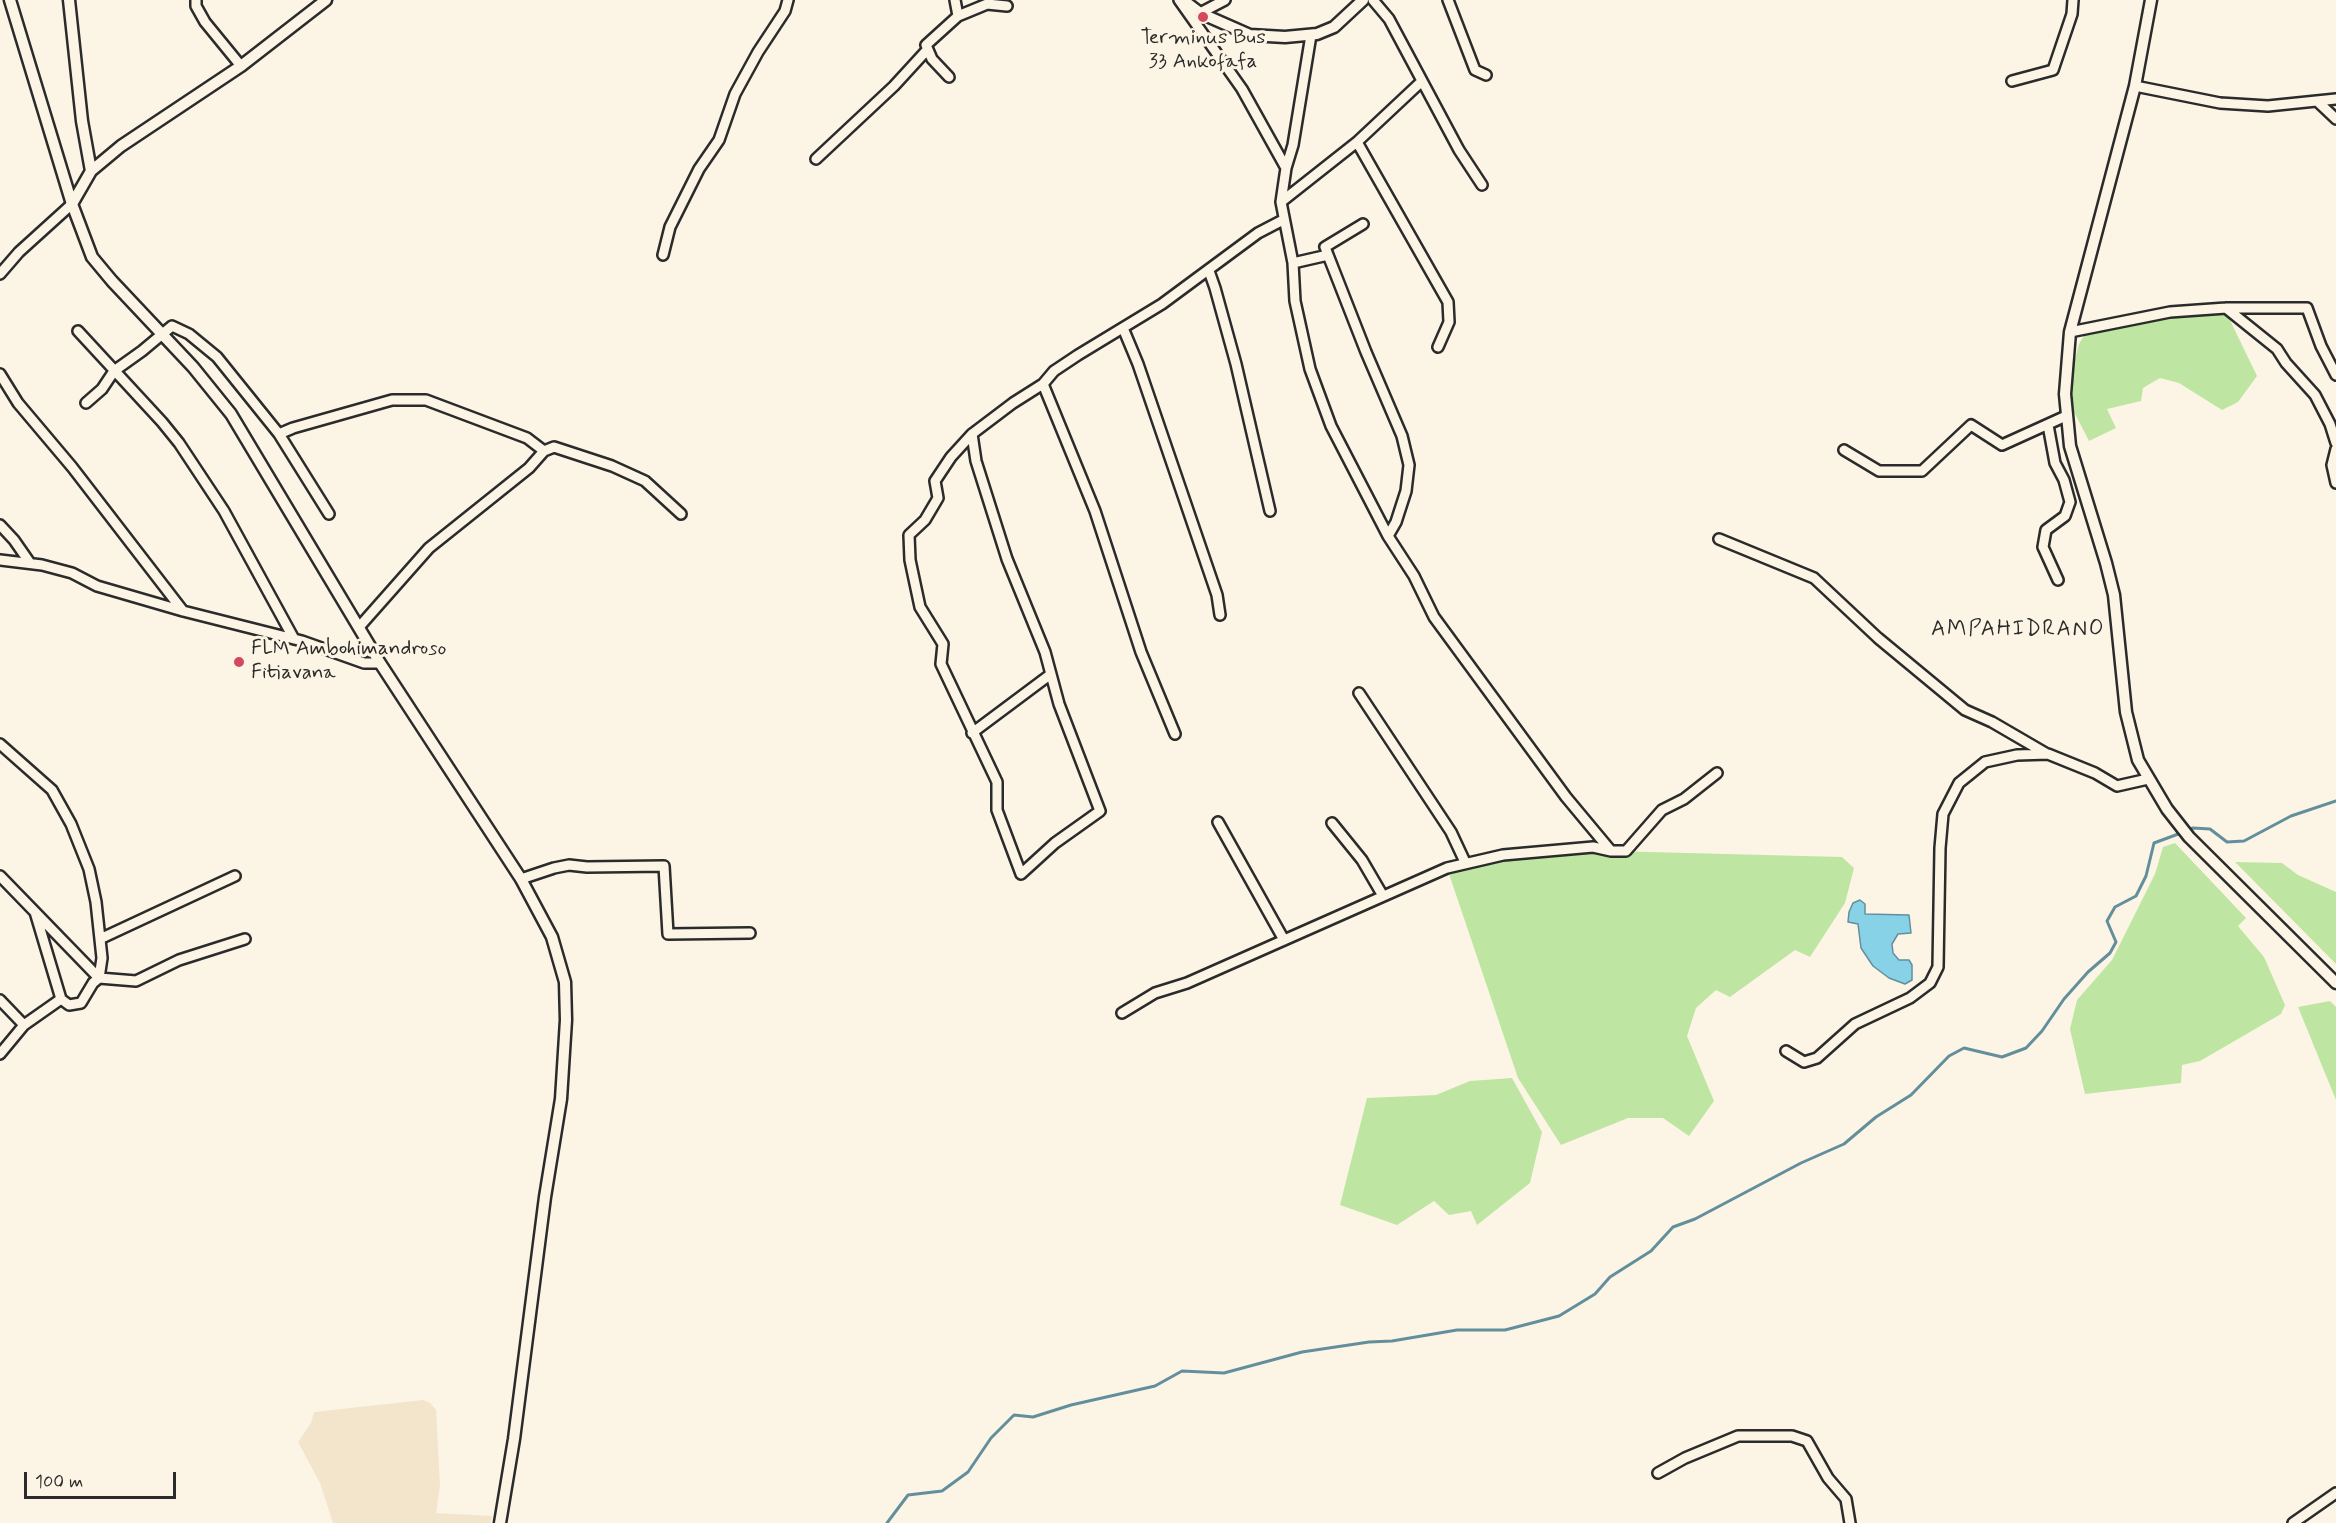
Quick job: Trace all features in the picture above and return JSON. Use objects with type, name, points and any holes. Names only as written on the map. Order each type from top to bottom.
[{"type":"street","points":[[10,0],[72,204],[92,257],[162,333],[231,414],[360,626],[380,663],[521,879],[552,937],[565,982],[566,1020],[561,1100],[545,1197],[514,1439],[500,1523]]},
{"type":"street","points":[[69,0],[82,122],[91,171]]},
{"type":"street","points":[[196,0],[196,6],[205,22],[241,66]]},
{"type":"street","points":[[0,274],[19,252],[72,204],[91,171],[121,146],[241,66],[326,0]]},
{"type":"street","points":[[663,255],[670,227],[699,169],[719,140],[735,94],[758,52],[785,11],[789,0]]},
{"type":"street","points":[[955,0],[958,16]]},
{"type":"street","points":[[1181,0],[1200,13],[1250,35],[1311,35],[1334,27],[1363,0]]},
{"type":"street","points":[[1181,0],[1242,89],[1286,168]]},
{"type":"street","points":[[1200,13],[1225,0]]},
{"type":"street","points":[[1373,0],[1389,19],[1459,150],[1482,185]]},
{"type":"street","points":[[1448,0],[1475,70],[1486,75]]},
{"type":"street","points":[[2012,81],[2053,70],[2072,14],[2073,0]]},
{"type":"street","points":[[2151,0],[2135,86],[2070,332],[2065,394],[2070,446],[2114,595],[2130,731],[2138,760],[2148,779],[2188,837],[2336,983]]},
{"type":"street","points":[[949,77],[927,50],[926,45],[958,16],[987,4],[1007,6]]},
{"type":"street","points":[[1311,35],[1281,202],[1293,263],[1295,301],[1310,369],[1331,426],[1388,536],[1414,576],[1434,617],[1566,797],[1611,851]]},
{"type":"street","points":[[816,159],[894,86],[927,50]]},
{"type":"street","points":[[1281,202],[1357,142],[1421,82]]},
{"type":"street","points":[[2135,86],[2220,103],[2268,106],[2336,99]]},
{"type":"street","points":[[2317,101],[2336,119]]},
{"type":"street","points":[[1357,142],[1448,302],[1449,322],[1438,347]]},
{"type":"street","points":[[972,434],[976,461],[1007,559],[1045,652],[1059,704],[1100,811],[1055,843],[1021,874],[997,810],[997,782],[941,664],[943,644],[920,607],[910,560],[909,535],[925,520],[938,498],[935,481],[951,457],[972,434],[1012,403],[1043,384],[1054,371],[1209,271],[1258,233],[1283,220]]},
{"type":"street","points":[[1363,224],[1325,247],[1402,436],[1409,465],[1406,491],[1396,522],[1388,536]]},
{"type":"street","points":[[1293,263],[1328,255]]},
{"type":"street","points":[[1209,271],[1236,364],[1270,511]]},
{"type":"street","points":[[2070,332],[2170,312],[2226,308],[2307,308],[2321,346],[2336,375]]},
{"type":"street","points":[[2226,308],[2277,349],[2286,363],[2315,395],[2330,424],[2336,443]]},
{"type":"street","points":[[86,403],[102,389],[114,371],[172,326],[189,334],[217,357],[279,434],[329,514]]},
{"type":"street","points":[[1123,328],[1138,364],[1217,594],[1220,615]]},
{"type":"street","points":[[78,331],[179,443],[224,511],[294,639]]},
{"type":"street","points":[[0,374],[18,403],[72,468],[183,611]]},
{"type":"street","points":[[1043,384],[1095,512],[1141,652],[1175,734]]},
{"type":"street","points":[[279,434],[392,400],[426,400],[527,438],[544,451]]},
{"type":"street","points":[[1844,450],[1879,471],[1922,471],[1971,425],[2002,445],[2066,416]]},
{"type":"street","points":[[2048,425],[2055,464],[2064,480],[2070,502],[2065,516],[2046,530],[2043,547],[2058,580]]},
{"type":"street","points":[[360,626],[429,548],[530,468],[544,451],[554,447],[574,452],[645,481],[681,514]]},
{"type":"street","points":[[2336,449],[2332,465],[2336,483]]},
{"type":"street","points":[[0,525],[30,563]]},
{"type":"street","points":[[1719,539],[1814,578],[1878,638],[1965,710],[1992,722],[2048,754],[2110,780],[2116,786],[2148,779]]},
{"type":"street","points":[[0,560],[30,563],[72,573],[97,586],[294,639],[364,663],[380,663]]},
{"type":"street","points":[[972,733],[1051,674]]},
{"type":"street","points":[[1359,693],[1451,832],[1465,862]]},
{"type":"street","points":[[0,744],[52,790],[71,824],[89,869],[102,938],[99,978],[93,983],[81,1003],[69,1005],[61,999],[35,912]]},
{"type":"street","points":[[1786,1051],[1804,1062],[1817,1058],[1855,1024],[1910,998],[1929,983],[1938,967],[1942,814],[1959,783],[1985,762],[2017,755],[2048,754]]},
{"type":"street","points":[[1122,1013],[1155,993],[1187,982],[1465,862],[1503,855],[1593,847],[1611,851],[1626,851],[1662,810],[1684,799],[1718,773]]},
{"type":"street","points":[[1218,822],[1284,940]]},
{"type":"street","points":[[1332,823],[1362,860],[1383,896]]},
{"type":"street","points":[[521,879],[569,865],[587,867],[664,866],[668,934],[750,933]]},
{"type":"street","points":[[0,876],[99,978],[136,981],[179,960],[245,939]]},
{"type":"street","points":[[102,938],[235,876]]},
{"type":"street","points":[[0,1054],[24,1025],[61,999]]},
{"type":"street","points":[[0,1000],[24,1025]]},
{"type":"street","points":[[1658,1473],[1685,1458],[1738,1436],[1792,1436],[1807,1441],[1828,1478],[1846,1499],[1850,1523]]},
{"type":"street","points":[[2293,1523],[2336,1492]]},
{"type":"shaded area","points":[[423,1400],[430,1403],[436,1410],[440,1486],[436,1513],[492,1516],[491,1523],[333,1523],[320,1483],[298,1442],[311,1423],[314,1412]]},
{"type":"green space","points":[[2227,314],[2257,376],[2238,402],[2222,410],[2179,383],[2160,378],[2143,388],[2141,401],[2107,409],[2116,428],[2089,441],[2073,410],[2068,386],[2079,344],[2085,334],[2176,318]]},
{"type":"green space","points":[[2175,843],[2246,918],[2238,926],[2264,957],[2285,1005],[2281,1014],[2200,1061],[2182,1065],[2181,1083],[2085,1094],[2070,1029],[2077,1000],[2112,960],[2155,874],[2163,847]]},
{"type":"green space","points":[[1593,847],[1611,851],[1842,857],[1854,868],[1845,903],[1810,957],[1795,950],[1730,997],[1716,990],[1696,1008],[1687,1036],[1714,1101],[1689,1136],[1663,1118],[1628,1118],[1561,1145],[1518,1078],[1447,868],[1464,863]]},
{"type":"green space","points":[[2235,862],[2282,863],[2298,875],[2336,892],[2336,964]]},
{"type":"green space","points":[[2330,1001],[2336,1007],[2336,1100],[2298,1007]]},
{"type":"green space","points":[[1512,1078],[1542,1132],[1530,1183],[1477,1225],[1471,1211],[1449,1215],[1434,1201],[1397,1225],[1340,1205],[1367,1098],[1436,1095],[1470,1081]]},
{"type":"water","points":[[1860,900],[1865,904],[1865,914],[1909,915],[1911,933],[1898,934],[1892,944],[1893,953],[1899,960],[1909,960],[1912,965],[1912,980],[1905,984],[1889,978],[1873,966],[1861,948],[1858,924],[1848,922],[1853,903]]},
{"type":"waterway","points":[[2187,830],[2210,829],[2227,842],[2244,841],[2291,816],[2336,801]]},
{"type":"waterway","points":[[887,1523],[908,1495],[942,1491],[968,1472],[991,1438],[1014,1415],[1033,1417],[1071,1405],[1155,1386],[1182,1371],[1224,1373],[1302,1352],[1457,1330],[1505,1330],[1559,1316],[1595,1294],[1610,1277],[1651,1251],[1673,1227],[1695,1219],[1801,1163],[1844,1144],[1876,1117],[1911,1095],[1949,1056],[1964,1048],[2002,1057],[2026,1048],[2042,1031],[2064,999],[2088,972],[2110,953],[2116,942],[2107,921],[2115,907],[2136,896],[2146,876],[2154,843],[2181,833]]},
{"type":"place","name":"Terminus Bus 33 Ankofafa","points":[[1203,17]]},
{"type":"place","name":"FLM Ambohimandroso Fitiavana","points":[[239,662]]},
{"type":"district","name":"AMPAHIDRANO","points":[[2018,630]]}]
